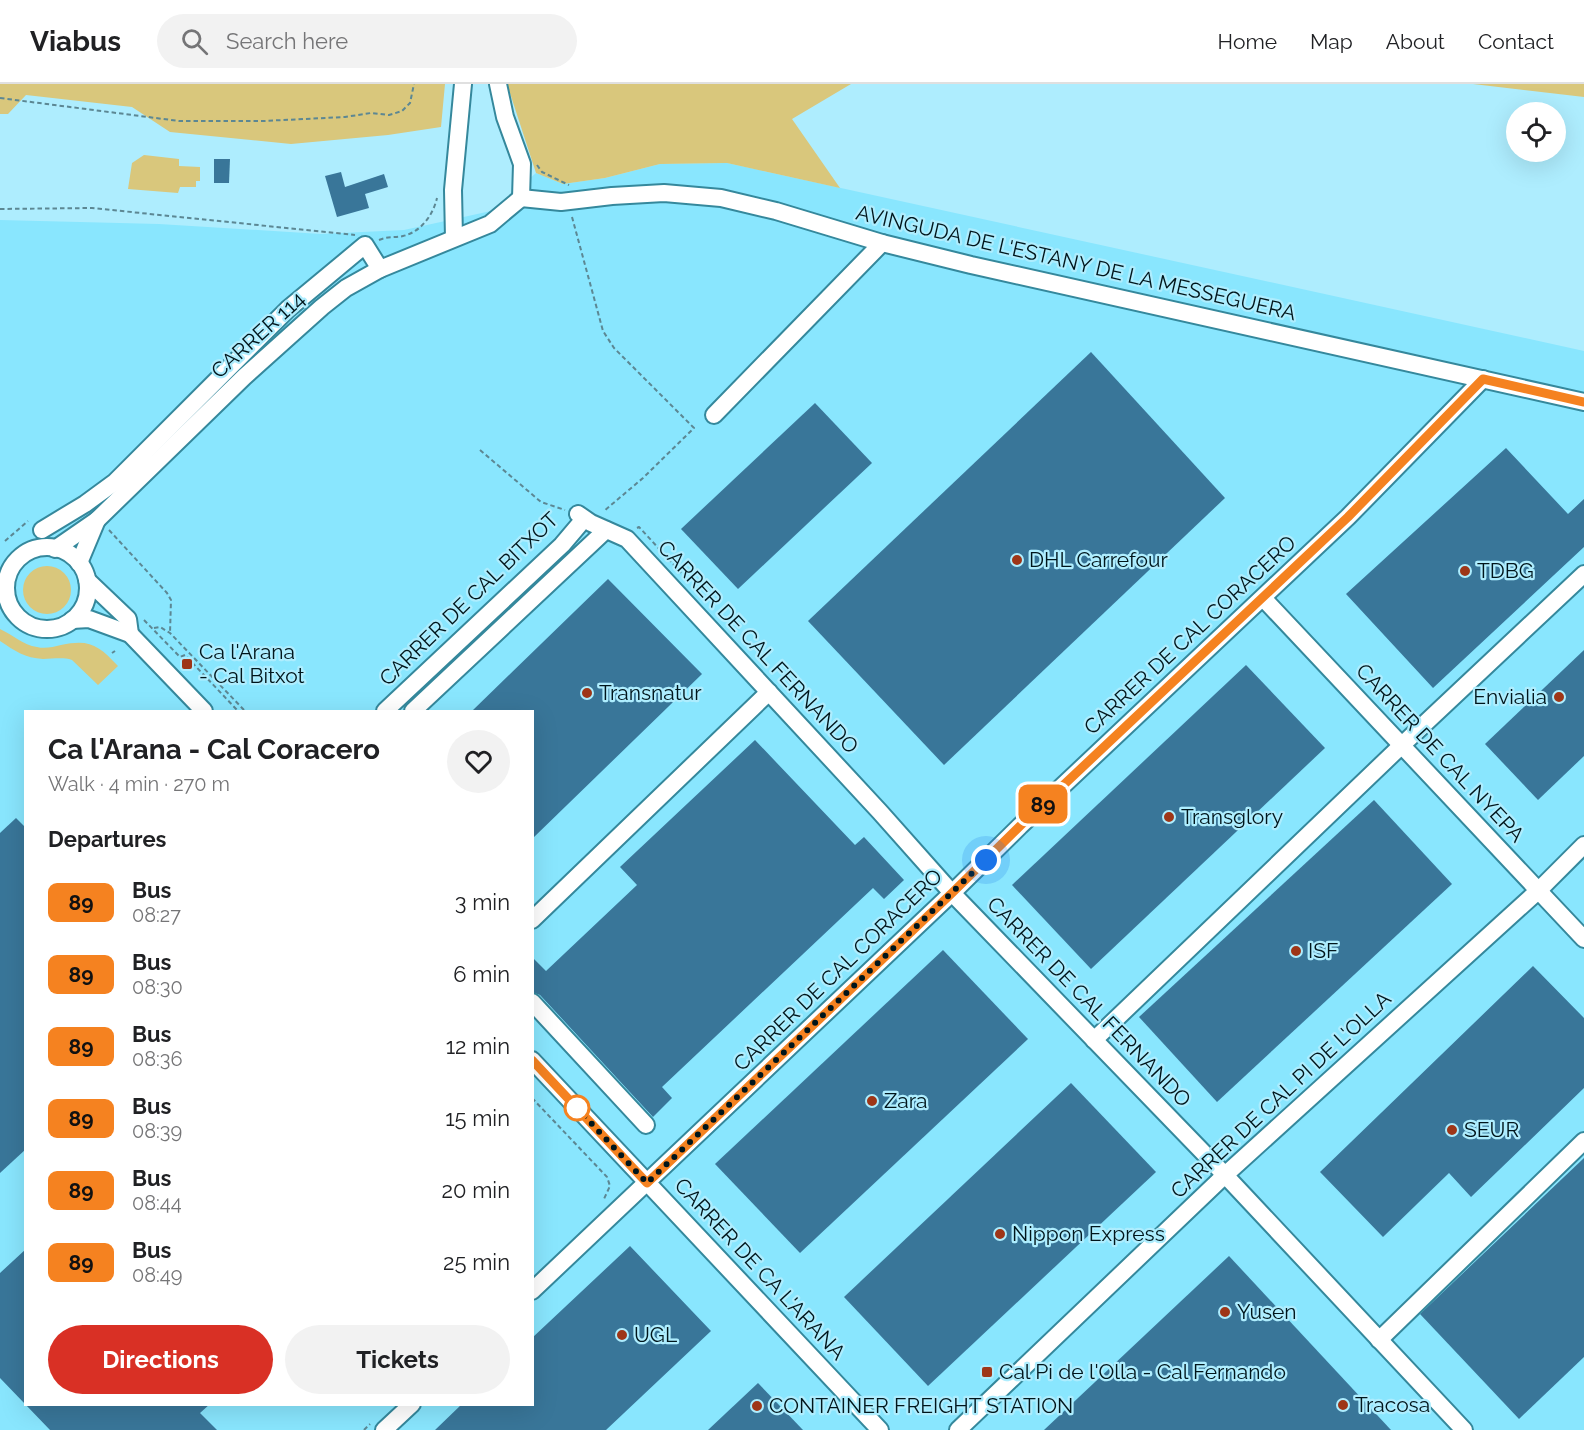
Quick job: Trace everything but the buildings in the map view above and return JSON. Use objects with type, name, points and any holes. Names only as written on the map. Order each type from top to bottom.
[{"type":"street","points":[[454,238],[453,190],[463,84]]},
{"type":"street","points":[[498,84],[505,117],[522,164],[521,198]]},
{"type":"street","name":"AVINGUDA DE L'ESTANY DE LA MESSEGUERA","points":[[521,198],[570,202],[612,196],[664,193],[721,198],[971,265],[1584,402]]},
{"type":"street","name":"CARRER 114","points":[[55,549],[104,528],[244,377],[346,288],[380,269],[490,224],[521,198]]},
{"type":"street","points":[[714,415],[882,243]]},
{"type":"street","points":[[42,530],[86,504],[115,482],[288,309],[366,245],[380,269]]},
{"type":"street","name":"CARRER DE CAL CORACERO","points":[[534,1289],[1348,517],[1483,379]]},
{"type":"street","name":"CARRER DE CAL FERNANDO","points":[[584,519],[627,539],[952,893],[1225,1175],[1464,1430]]},
{"type":"street","name":"CARRER DE CAL BITXOT","points":[[386,710],[562,545],[584,519]]},
{"type":"street","points":[[79,563],[104,528]]},
{"type":"street","points":[[414,710],[606,530]]},
{"type":"street","points":[[87,580],[83,606],[72,620],[57,628],[30,626],[8,613],[4,573],[27,553],[45,548],[55,549],[64,552],[79,563],[87,580],[128,619],[130,634]]},
{"type":"street","points":[[1094,1040],[1584,574]]},
{"type":"street","name":"CARRER DE CAL NYEPA","points":[[1263,598],[1584,939]]},
{"type":"street","points":[[72,620],[89,619],[130,634],[203,710]]},
{"type":"street","points":[[534,918],[769,692]]},
{"type":"street","name":"CARRER DE CAL PI DE L'OLLA","points":[[958,1430],[1225,1175],[1539,890],[1584,845]]},
{"type":"street","points":[[534,1004],[646,1125]]},
{"type":"street","name":"CARRER DE CA L'ARANA","points":[[534,1062],[880,1430]]},
{"type":"street","points":[[1379,1340],[1584,1141]]},
{"type":"street","points":[[384,1430],[410,1406]]},
{"type":"path","points":[[0,98],[179,121],[263,121],[345,117],[371,113],[389,115],[402,111],[410,103],[414,84]]},
{"type":"path","points":[[480,450],[541,502],[584,519],[644,478],[694,428],[614,348],[603,331],[570,211],[569,183],[542,172],[536,162]]},
{"type":"path","points":[[0,209],[92,208],[353,233],[366,245],[386,237],[405,236],[424,224],[431,216],[437,197]]},
{"type":"path","points":[[5,541],[29,520],[42,530]]},
{"type":"path","points":[[104,528],[167,593],[171,600],[171,633]]},
{"type":"path","points":[[138,613],[180,657],[185,655],[237,710]]},
{"type":"path","points":[[152,628],[160,627],[171,633],[244,710]]},
{"type":"path","points":[[534,1100],[607,1177],[610,1186]]},
{"type":"path","points":[[589,1158],[608,1141]]},
{"type":"shaded area","points":[[0,84],[445,84],[441,127],[388,135],[291,144],[170,132],[132,107],[26,95],[8,114],[0,114]]},
{"type":"shaded area","points":[[507,84],[851,84],[792,119],[840,188],[727,163],[660,164],[605,178],[563,184],[536,173]]},
{"type":"shaded area","points":[[1473,84],[1584,84],[1584,97]]},
{"type":"shaded area","points":[[144,155],[179,159],[179,166],[200,167],[200,181],[196,181],[196,187],[180,187],[178,193],[128,189],[132,163]]},
{"type":"shaded area","points":[[727,163],[1584,351],[1584,1430],[0,1430],[0,220],[159,224],[321,234],[404,230],[491,211],[536,173],[563,184],[605,178],[660,164]]},
{"type":"shaded area","points":[[42,566],[52,566],[64,573],[71,585],[71,595],[64,607],[52,614],[42,614],[27,603],[23,595],[23,585],[34,570]]},
{"type":"shaded area","points":[[0,629],[27,644],[40,648],[87,643],[105,653],[118,666],[98,685],[72,660],[43,659],[25,656],[15,651],[0,641]]},
{"type":"bus line","name":"89","points":[[534,1062],[647,1183],[1020,826],[1348,517],[1483,379],[1584,402]]},
{"type":"place","name":"DHL Carrefour","points":[[1017,560]]},
{"type":"place","name":"TDBG","points":[[1465,571]]},
{"type":"place","name":"Ca l'Arana - Cal Bitxot","points":[[187,664]]},
{"type":"place","name":"Transnatur","points":[[587,693]]},
{"type":"place","name":"Envialia","points":[[1559,697]]},
{"type":"place","name":"Transglory","points":[[1169,817]]},
{"type":"place","name":"ISF","points":[[1296,951]]},
{"type":"place","name":"Zara","points":[[872,1101]]},
{"type":"place","name":"SEUR","points":[[1452,1130]]},
{"type":"place","name":"Nippon Express","points":[[1000,1234]]},
{"type":"place","name":"Yusen","points":[[1225,1312]]},
{"type":"place","name":"UGL","points":[[622,1335]]},
{"type":"place","name":"Cal Pi de l'Olla - Cal Fernando","points":[[987,1372]]},
{"type":"place","name":"Tracosa","points":[[1343,1405]]},
{"type":"place","name":"CONTAINER FREIGHT STATION","points":[[757,1406]]},
{"type":"route","points":[[577,1108],[647,1183],[986,860]]}]
